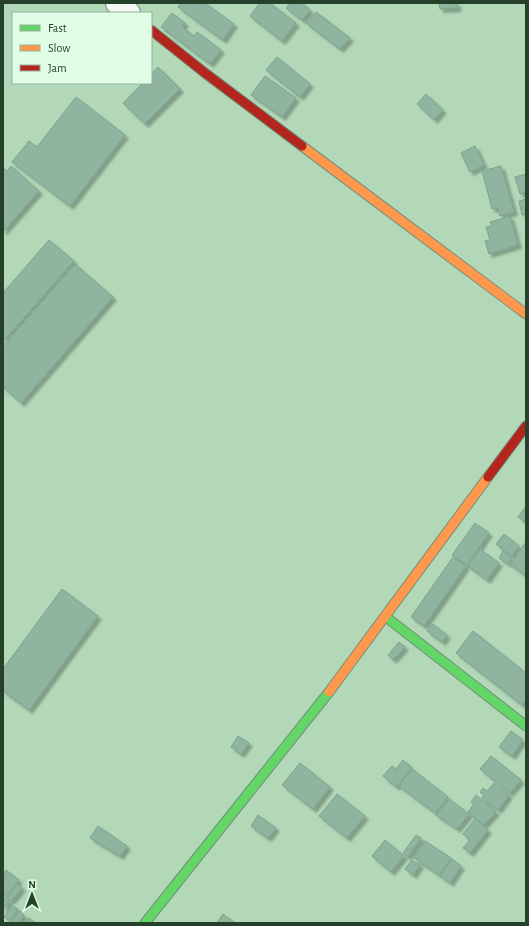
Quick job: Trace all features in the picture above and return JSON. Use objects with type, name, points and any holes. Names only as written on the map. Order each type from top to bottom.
[{"type":"street","points":[[117,3],[129,12]]},
{"type":"street","points":[[152,31],[211,78],[526,314]]},
{"type":"street","points":[[150,921],[346,672],[526,426]]},
{"type":"street","points":[[386,617],[526,726]]},
{"type":"building","points":[[181,3],[205,3],[234,24],[223,40],[178,7]]},
{"type":"building","points":[[260,3],[270,3],[296,23],[282,41],[250,16]]},
{"type":"building","points":[[290,3],[302,3],[310,10],[302,20],[286,8]]},
{"type":"building","points":[[439,3],[457,3],[458,8],[440,9]]},
{"type":"building","points":[[316,12],[350,38],[340,49],[306,23]]},
{"type":"building","points":[[172,13],[185,23],[182,27],[194,36],[197,32],[221,50],[210,64],[161,27]]},
{"type":"building","points":[[277,57],[310,84],[300,97],[266,70]]},
{"type":"building","points":[[158,67],[180,89],[145,124],[123,103],[142,84],[152,84],[152,73]]},
{"type":"building","points":[[265,76],[296,98],[282,117],[251,95]]},
{"type":"building","points":[[426,94],[443,110],[434,120],[417,104]]},
{"type":"building","points":[[76,97],[125,135],[70,206],[12,162],[29,141],[37,147]]},
{"type":"building","points":[[475,146],[484,165],[470,172],[461,153]]},
{"type":"building","points":[[11,166],[39,191],[3,232],[3,168],[7,171]]},
{"type":"building","points":[[501,166],[514,212],[500,216],[498,208],[492,209],[482,171]]},
{"type":"building","points":[[526,174],[526,192],[520,194],[515,177]]},
{"type":"building","points":[[526,199],[526,214],[522,215],[519,201]]},
{"type":"building","points":[[510,216],[518,245],[489,254],[485,241],[490,240],[486,227],[492,226],[490,222]]},
{"type":"building","points":[[49,240],[74,261],[3,342],[3,293]]},
{"type":"building","points":[[75,264],[113,297],[21,403],[3,387],[3,346]]},
{"type":"building","points":[[526,506],[526,522],[518,517]]},
{"type":"building","points":[[475,523],[489,533],[467,565],[452,555]]},
{"type":"building","points":[[504,534],[519,546],[512,556],[496,544]]},
{"type":"building","points":[[526,542],[526,551],[522,547]]},
{"type":"building","points":[[480,549],[499,563],[487,580],[468,566]]},
{"type":"building","points":[[521,549],[526,553],[526,576],[510,564]]},
{"type":"building","points":[[503,551],[512,558],[508,564],[499,558]]},
{"type":"building","points":[[453,557],[466,566],[424,626],[411,617]]},
{"type":"building","points":[[62,589],[98,616],[29,710],[3,691],[3,669]]},
{"type":"building","points":[[433,624],[447,635],[442,642],[427,631]]},
{"type":"building","points":[[473,631],[526,673],[526,700],[522,705],[456,653]]},
{"type":"building","points":[[399,642],[405,647],[393,660],[388,655]]},
{"type":"building","points":[[511,731],[523,740],[512,756],[499,747]]},
{"type":"building","points":[[238,736],[249,743],[241,754],[231,747]]},
{"type":"building","points":[[491,756],[521,780],[510,793],[480,769]]},
{"type":"building","points":[[403,760],[412,768],[396,787],[383,776],[392,766],[396,769]]},
{"type":"building","points":[[300,763],[330,787],[313,809],[282,785]]},
{"type":"building","points":[[412,769],[448,797],[435,813],[399,786]]},
{"type":"building","points":[[494,783],[509,795],[498,810],[482,798],[484,795],[480,792],[483,788],[487,791]]},
{"type":"building","points":[[337,794],[365,816],[347,838],[319,816]]},
{"type":"building","points":[[476,795],[496,812],[484,825],[468,812],[474,804],[471,802]]},
{"type":"building","points":[[449,799],[469,814],[457,829],[436,815]]},
{"type":"building","points":[[258,815],[276,828],[268,838],[251,826]]},
{"type":"building","points":[[475,819],[488,830],[470,853],[463,848],[470,840],[463,834]]},
{"type":"building","points":[[98,826],[127,846],[120,856],[90,838]]},
{"type":"building","points":[[416,835],[421,838],[408,857],[403,853]]},
{"type":"building","points":[[385,840],[404,856],[391,872],[372,856]]},
{"type":"building","points":[[425,841],[451,858],[439,875],[414,858]]},
{"type":"building","points":[[452,859],[461,866],[450,883],[440,876]]},
{"type":"building","points":[[412,860],[420,865],[413,875],[405,869]]},
{"type":"building","points":[[6,870],[19,880],[6,897],[3,894],[3,875]]},
{"type":"building","points":[[18,884],[22,888],[11,901],[7,898]]},
{"type":"building","points":[[3,897],[9,901],[3,910]]},
{"type":"building","points":[[12,905],[18,909],[10,921],[4,917]]},
{"type":"building","points":[[19,911],[24,915],[19,923],[12,923],[11,922]]},
{"type":"building","points":[[223,914],[235,923],[217,923]]},
{"type":"building","points":[[29,918],[35,923],[25,923]]},
{"type":"traffic: fast","points":[[386,617],[526,726]]},
{"type":"traffic: fast","points":[[145,923],[329,692]]},
{"type":"traffic: slow","points":[[302,146],[526,314]]},
{"type":"traffic: slow","points":[[329,692],[488,477]]},
{"type":"traffic: jam","points":[[152,31],[302,146]]},
{"type":"traffic: jam","points":[[488,477],[526,426]]}]
